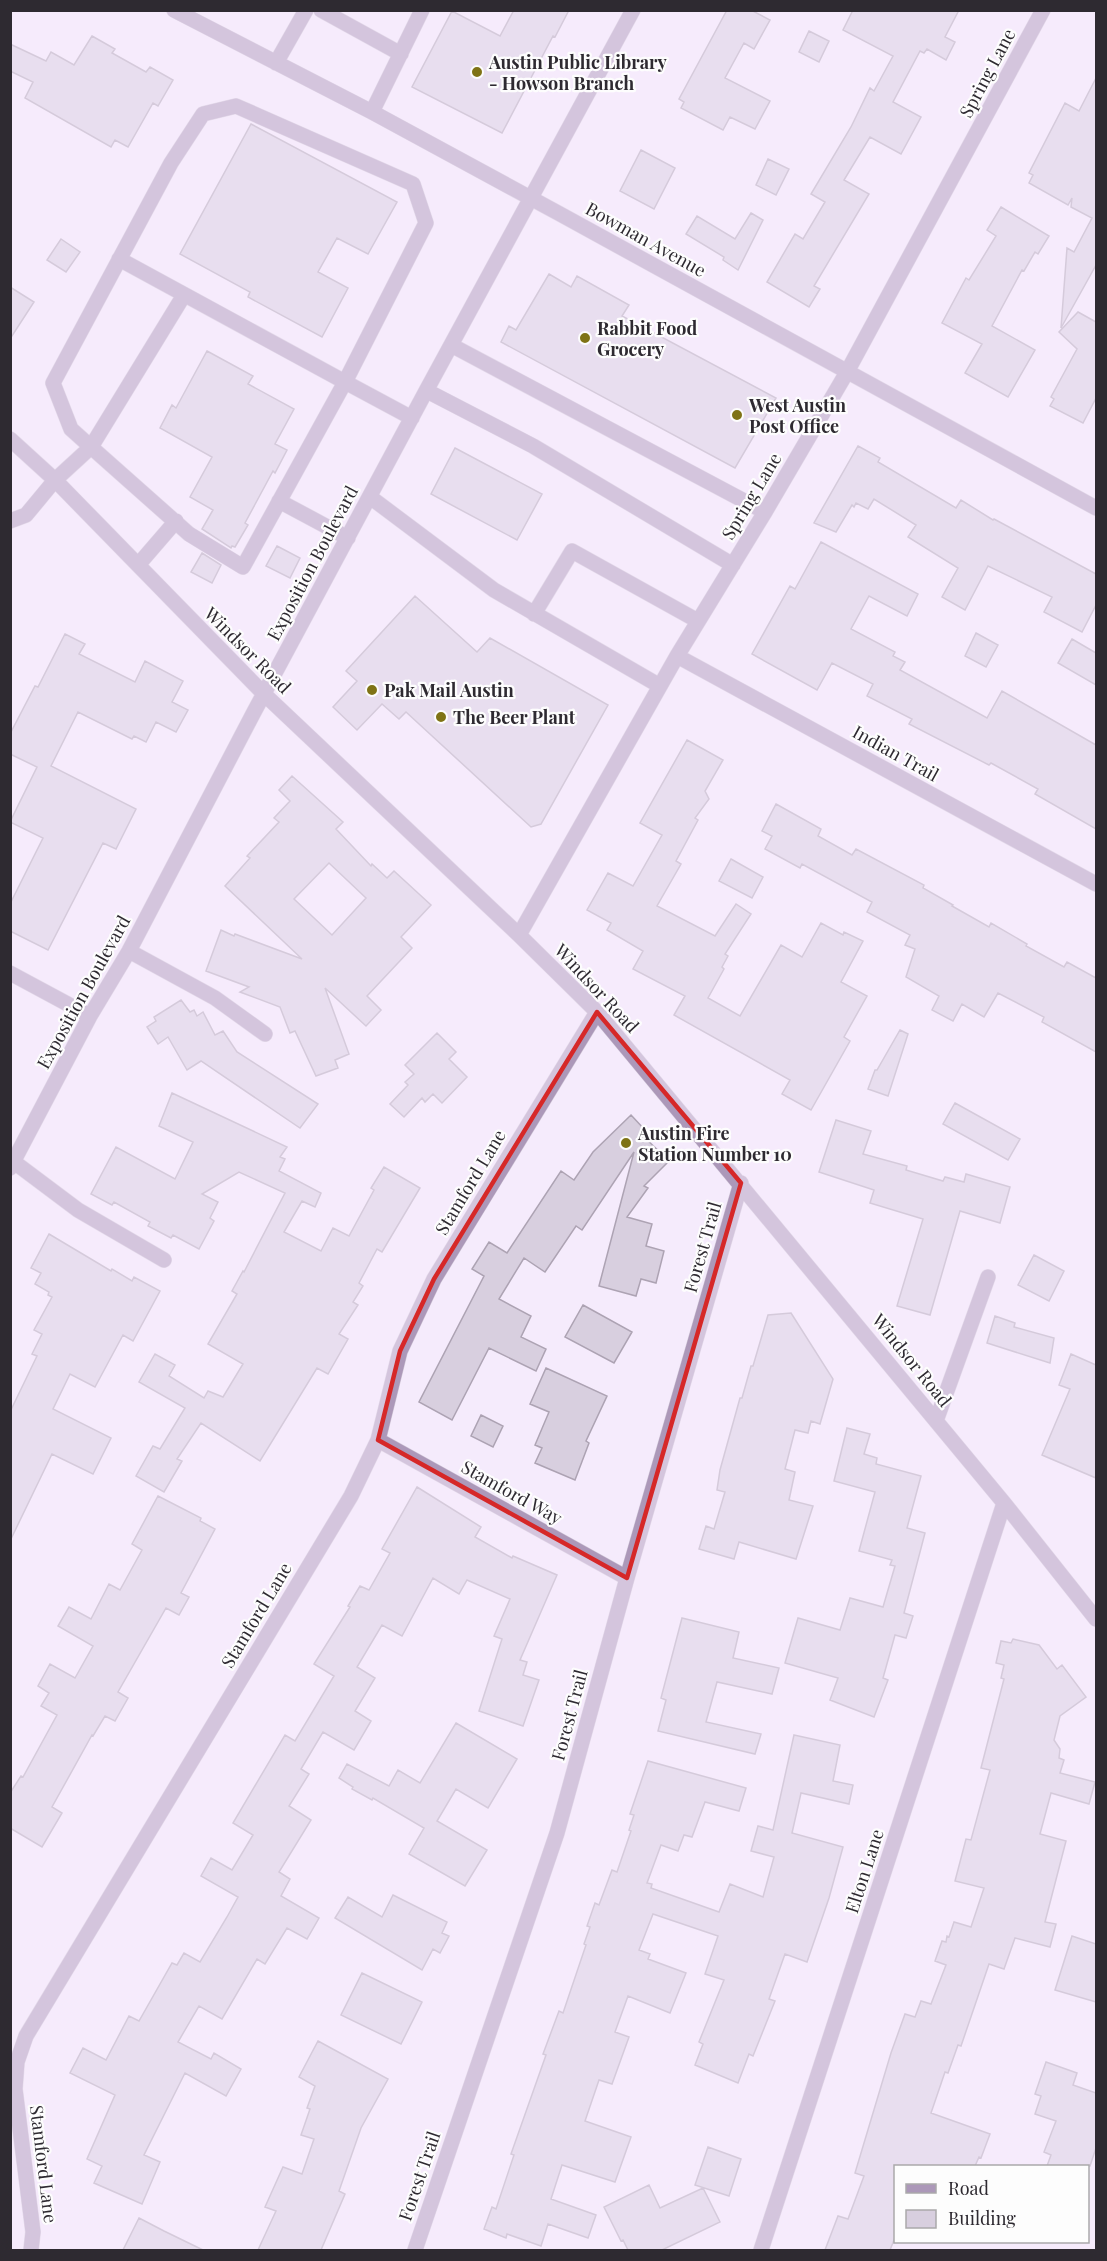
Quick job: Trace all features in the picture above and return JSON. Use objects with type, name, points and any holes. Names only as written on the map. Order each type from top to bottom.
[{"type":"street","name":"Bowman Avenue","points":[[174,10],[372,112],[1096,508]]},
{"type":"street","points":[[276,63],[306,10]]},
{"type":"street","points":[[321,10],[401,54]]},
{"type":"street","points":[[372,112],[422,10]]},
{"type":"street","name":"Exposition Boulevard","points":[[12,1165],[90,1016],[129,951],[264,694],[633,10]]},
{"type":"street","name":"Spring Lane","points":[[519,935],[677,656],[847,372],[1043,10]]},
{"type":"street","points":[[236,106],[413,184],[426,223],[345,382],[243,567],[189,534],[71,429],[53,383],[119,259],[171,163],[203,114],[236,106]]},
{"type":"street","points":[[119,259],[412,418]]},
{"type":"street","points":[[10,521],[26,515],[55,480],[91,447],[184,295]]},
{"type":"street","points":[[451,345],[765,512]]},
{"type":"street","points":[[427,391],[533,446],[733,565]]},
{"type":"street","name":"Windsor Road","points":[[10,439],[55,480],[264,694],[519,935],[597,1012],[741,1183],[1004,1503],[1096,1619]]},
{"type":"street","points":[[370,497],[494,590],[660,686]]},
{"type":"street","points":[[279,501],[348,538]]},
{"type":"street","points":[[138,565],[176,522]]},
{"type":"street","points":[[534,614],[572,551],[698,621]]},
{"type":"street","name":"Indian Trail","points":[[677,656],[1096,885]]},
{"type":"street","points":[[129,951],[215,998],[266,1034]]},
{"type":"street","points":[[10,973],[90,1016]]},
{"type":"street","name":"Stamford Lane","points":[[31,2250],[33,2232],[15,2089],[17,2062],[26,2036],[351,1496],[378,1440],[400,1351],[434,1279],[597,1012]]},
{"type":"street","points":[[12,1165],[78,1210],[164,1260]]},
{"type":"street","name":"Forest Trail","points":[[420,2249],[556,1833],[741,1183]]},
{"type":"street","points":[[936,1421],[988,1277]]},
{"type":"street","name":"Stamford Way","points":[[378,1440],[627,1578]]},
{"type":"street","name":"Elton Lane","points":[[761,2250],[1004,1503]]},
{"type":"highlighted area","points":[[597,1012],[741,1183],[627,1578],[378,1440],[400,1351],[434,1279]]},
{"type":"building","name":"Austin Public Library - Howson Branch","points":[[514,10],[569,10],[502,133],[412,87],[452,11],[500,36]]},
{"type":"building","points":[[727,10],[751,10],[770,20],[754,49],[744,43],[725,78],[770,101],[755,129],[730,117],[723,130],[681,108],[684,102],[679,99]]},
{"type":"building","points":[[853,10],[959,10],[945,37],[955,42],[946,60],[927,49],[924,53],[920,51],[893,102],[921,117],[901,154],[870,137],[844,180],[869,194],[814,286],[820,289],[809,307],[767,282],[795,234],[803,239],[825,202],[811,194],[851,127],[870,88],[874,91],[893,56],[843,30]]},
{"type":"building","points":[[809,31],[829,41],[819,62],[799,52]]},
{"type":"building","points":[[92,36],[115,49],[112,53],[146,72],[150,67],[173,80],[158,106],[153,103],[128,147],[115,140],[111,147],[25,98],[33,82],[10,71],[10,44],[46,61],[51,52],[74,65]]},
{"type":"building","points":[[1096,78],[1096,265],[1061,328],[1067,248],[1074,252],[1092,218],[1071,207],[1072,198],[1068,205],[1029,183],[1033,175],[1029,173],[1065,103],[1079,111]]},
{"type":"building","points":[[251,124],[397,202],[368,254],[337,238],[318,272],[348,288],[322,337],[248,297],[250,292],[180,254]]},
{"type":"building","points":[[641,150],[675,168],[654,209],[620,191]]},
{"type":"building","points":[[768,159],[789,169],[776,195],[756,185]]},
{"type":"building","points":[[1001,207],[1049,236],[1038,254],[1035,252],[1024,271],[1022,270],[992,326],[1035,350],[1008,397],[965,373],[982,344],[942,323],[966,278],[969,280],[996,236],[987,230]]},
{"type":"building","points":[[751,213],[763,220],[738,270],[723,260],[724,257],[686,234],[697,216],[735,239]]},
{"type":"building","points":[[61,239],[80,252],[66,272],[47,260]]},
{"type":"building","points":[[549,274],[571,287],[577,276],[629,305],[622,316],[776,398],[735,468],[501,342],[509,326],[516,330]]},
{"type":"building","points":[[10,287],[34,302],[10,339]]},
{"type":"building","points":[[1078,312],[1096,322],[1096,398],[1083,423],[1050,406],[1054,399],[1051,397],[1077,349],[1059,332]]},
{"type":"building","points":[[207,351],[253,376],[248,384],[294,409],[275,444],[287,450],[245,523],[248,525],[235,547],[231,548],[202,529],[213,510],[190,497],[212,457],[160,428],[172,405],[176,408]]},
{"type":"building","points":[[858,446],[880,458],[878,462],[956,508],[961,500],[993,520],[1096,574],[1096,605],[1082,632],[1044,612],[1052,597],[988,566],[965,610],[942,597],[958,568],[908,537],[916,525],[874,499],[868,509],[856,503],[854,507],[852,505],[836,532],[814,523]]},
{"type":"building","points":[[455,448],[542,494],[517,540],[431,494]]},
{"type":"building","points":[[821,542],[918,594],[907,616],[869,596],[851,629],[895,652],[893,656],[905,662],[900,670],[987,718],[1002,691],[1096,745],[1096,829],[1035,794],[1038,789],[991,763],[989,765],[909,724],[912,719],[867,696],[873,684],[832,663],[817,690],[752,654],[790,586],[795,589]]},
{"type":"building","points":[[277,546],[300,558],[290,578],[266,566]]},
{"type":"building","points":[[202,553],[221,565],[212,583],[191,572]]},
{"type":"building","points":[[415,596],[477,652],[490,638],[608,705],[541,824],[531,827],[406,712],[399,719],[382,704],[357,730],[333,707],[357,681],[346,671]]},
{"type":"building","points":[[976,633],[998,645],[986,667],[965,656]]},
{"type":"building","points":[[65,634],[85,644],[79,654],[135,682],[145,661],[183,681],[172,702],[188,710],[176,732],[156,722],[146,742],[134,736],[132,739],[78,712],[51,766],[136,809],[116,849],[103,843],[48,950],[10,931],[10,904],[43,838],[10,822],[37,767],[10,754],[10,734],[35,686],[38,687]]},
{"type":"building","points":[[1072,639],[1096,653],[1096,685],[1058,663]]},
{"type":"building","points":[[687,740],[723,760],[705,791],[709,799],[695,818],[698,820],[676,861],[681,864],[657,906],[715,936],[736,904],[751,914],[725,954],[728,956],[722,967],[724,969],[708,998],[740,1016],[781,945],[802,957],[821,923],[843,935],[844,932],[863,941],[841,982],[867,996],[844,1037],[850,1041],[811,1110],[782,1094],[790,1080],[674,1015],[685,996],[633,969],[643,951],[607,930],[611,923],[587,910],[608,873],[633,886],[662,835],[640,823]]},
{"type":"building","points":[[292,776],[343,822],[336,829],[371,866],[372,864],[387,878],[394,871],[431,905],[401,937],[412,948],[367,996],[381,1010],[366,1026],[325,988],[349,1054],[335,1060],[338,1068],[316,1076],[295,1031],[290,1033],[280,1007],[240,992],[249,987],[206,971],[221,930],[302,959],[225,886],[250,858],[247,856],[279,822],[274,818],[290,801],[279,790]],"holes":[[[329,863],[366,898],[332,935],[294,899]]]},
{"type":"building","points":[[776,804],[821,829],[818,836],[852,855],[856,849],[924,885],[923,888],[989,927],[991,923],[1064,967],[1067,962],[1096,978],[1096,1052],[1042,1022],[1044,1017],[998,993],[984,1017],[962,1004],[953,1021],[932,1010],[939,996],[906,977],[915,949],[905,945],[910,935],[867,912],[872,902],[802,864],[800,868],[765,849],[772,836],[762,831]]},
{"type":"building","points":[[731,859],[763,877],[752,898],[719,881]]},
{"type":"building","points":[[181,1000],[190,1012],[194,1010],[197,1016],[203,1012],[215,1035],[223,1031],[237,1052],[318,1104],[300,1128],[201,1061],[187,1070],[168,1037],[158,1044],[147,1027],[156,1021],[154,1017]]},
{"type":"building","points":[[900,1030],[908,1034],[888,1096],[868,1089],[875,1070]]},
{"type":"building","points":[[437,1033],[456,1052],[449,1059],[467,1077],[442,1103],[433,1094],[425,1102],[422,1098],[404,1117],[390,1104],[408,1085],[405,1082],[414,1074],[405,1065]]},
{"type":"building","points":[[172,1093],[287,1147],[280,1157],[285,1159],[279,1171],[321,1193],[315,1207],[302,1201],[284,1232],[321,1251],[333,1228],[349,1236],[374,1190],[371,1188],[384,1167],[420,1188],[382,1252],[377,1249],[359,1283],[363,1286],[353,1302],[358,1305],[339,1334],[348,1339],[328,1374],[317,1368],[260,1461],[201,1423],[177,1459],[182,1461],[164,1492],[136,1476],[153,1446],[160,1449],[185,1408],[139,1382],[155,1354],[175,1365],[169,1376],[204,1398],[208,1391],[223,1397],[243,1364],[208,1344],[237,1294],[232,1291],[285,1193],[239,1172],[202,1194],[218,1202],[210,1218],[214,1221],[199,1249],[173,1235],[171,1238],[148,1226],[150,1222],[114,1202],[112,1205],[91,1194],[116,1147],[175,1179],[193,1142],[159,1126]]},
{"type":"building","points":[[955,1103],[1020,1139],[1008,1160],[943,1124]]},
{"type":"building","points":[[631,1115],[645,1130],[641,1134],[669,1161],[644,1186],[648,1188],[627,1217],[652,1224],[646,1246],[664,1251],[656,1283],[641,1279],[636,1296],[599,1286],[634,1152],[582,1230],[576,1226],[545,1272],[524,1258],[499,1299],[531,1316],[521,1337],[546,1349],[536,1371],[489,1348],[452,1420],[419,1402],[484,1276],[472,1269],[489,1242],[507,1253],[561,1171],[574,1180],[593,1152]]},
{"type":"building","points":[[836,1120],[871,1131],[863,1154],[907,1166],[906,1170],[943,1181],[945,1177],[964,1182],[966,1174],[1010,1187],[1000,1223],[960,1211],[930,1315],[897,1306],[923,1219],[870,1203],[874,1190],[819,1172]]},
{"type":"building","points":[[49,1234],[111,1271],[112,1269],[132,1281],[134,1277],[160,1291],[133,1341],[123,1335],[95,1387],[70,1374],[53,1409],[111,1438],[93,1474],[52,1454],[10,1541],[10,1412],[37,1356],[32,1354],[42,1334],[34,1330],[52,1297],[48,1295],[49,1292],[35,1284],[41,1273],[31,1268]]},
{"type":"building","points":[[1034,1255],[1064,1271],[1049,1301],[1018,1285]]},
{"type":"building","points":[[583,1305],[632,1332],[614,1363],[565,1337]]},
{"type":"building","points":[[791,1313],[833,1379],[820,1424],[811,1421],[808,1433],[795,1430],[785,1469],[795,1472],[789,1500],[813,1506],[796,1559],[739,1542],[734,1559],[699,1549],[706,1526],[714,1529],[725,1492],[717,1490],[720,1470],[740,1398],[742,1398],[751,1366],[753,1366],[768,1315]]},
{"type":"building","points":[[995,1316],[1015,1323],[1014,1327],[1054,1338],[1050,1363],[987,1343]]},
{"type":"building","points":[[1071,1354],[1096,1365],[1096,1478],[1042,1455],[1070,1389],[1059,1385]]},
{"type":"building","points":[[546,1368],[607,1396],[586,1441],[589,1443],[575,1480],[535,1463],[542,1448],[535,1445],[549,1412],[530,1404]]},
{"type":"building","points":[[481,1415],[503,1426],[493,1447],[471,1436]]},
{"type":"building","points":[[847,1428],[870,1434],[864,1454],[877,1458],[876,1464],[921,1476],[907,1528],[925,1533],[904,1613],[913,1616],[906,1638],[895,1635],[883,1678],[888,1680],[874,1717],[830,1700],[838,1678],[785,1663],[798,1618],[840,1630],[850,1598],[883,1607],[895,1566],[890,1565],[892,1560],[859,1551],[875,1492],[834,1481]]},
{"type":"building","points":[[417,1487],[481,1527],[475,1537],[512,1558],[513,1556],[557,1575],[520,1660],[527,1662],[523,1675],[539,1680],[523,1726],[479,1711],[502,1639],[494,1636],[510,1599],[467,1580],[459,1594],[433,1578],[402,1636],[382,1625],[357,1667],[375,1678],[355,1711],[371,1721],[354,1750],[323,1732],[301,1769],[309,1774],[289,1806],[311,1820],[279,1872],[290,1879],[281,1896],[319,1918],[307,1939],[287,1928],[265,1964],[257,1959],[222,2019],[199,2006],[178,2042],[211,2059],[214,2053],[241,2069],[226,2096],[185,2073],[144,2155],[160,2162],[142,2204],[94,2183],[102,2166],[87,2159],[115,2095],[70,2073],[83,2048],[106,2060],[129,2016],[139,2021],[172,1963],[177,1965],[184,1953],[200,1962],[227,1917],[238,1897],[201,1876],[211,1858],[232,1870],[253,1835],[233,1823],[285,1735],[295,1741],[334,1676],[314,1664],[350,1607],[348,1606],[360,1586],[369,1590],[390,1553],[382,1549]]},
{"type":"building","points":[[158,1496],[201,1518],[200,1521],[215,1529],[181,1593],[189,1597],[179,1615],[166,1608],[118,1692],[128,1698],[115,1721],[105,1716],[52,1807],[62,1813],[42,1847],[10,1828],[10,1793],[21,1776],[23,1777],[57,1715],[41,1706],[49,1693],[38,1686],[50,1664],[75,1678],[93,1646],[58,1626],[69,1607],[91,1619],[109,1584],[120,1590],[142,1550],[132,1544]]},
{"type":"building","points":[[682,1618],[739,1632],[733,1658],[779,1668],[772,1694],[717,1682],[706,1722],[761,1734],[755,1754],[658,1731],[666,1700],[661,1698]]},
{"type":"building","points":[[1013,1639],[1039,1645],[1057,1669],[1062,1665],[1086,1697],[1060,1716],[1054,1740],[1060,1749],[1059,1758],[1064,1760],[1060,1773],[1095,1782],[1089,1804],[1051,1793],[1040,1834],[1066,1841],[1045,1922],[1056,1924],[1050,1947],[1015,1938],[1004,1969],[989,1964],[961,2046],[958,2045],[948,2073],[945,2072],[931,2113],[990,2134],[981,2158],[979,2157],[975,2165],[894,2165],[894,2240],[890,2250],[825,2250],[838,2216],[848,2219],[864,2176],[855,2173],[905,2014],[915,2017],[921,2001],[931,2004],[946,1965],[935,1961],[942,1941],[946,1942],[954,1922],[971,1927],[984,1888],[955,1881],[966,1839],[971,1840],[990,1770],[981,1768],[1004,1679],[1001,1678],[1004,1665],[996,1663],[1001,1641],[1011,1643]]},
{"type":"building","points":[[456,1723],[517,1759],[488,1808],[456,1789],[437,1821],[487,1850],[465,1886],[409,1854],[424,1828],[373,1798],[372,1800],[352,1789],[353,1787],[339,1778],[347,1764],[389,1786],[398,1770],[420,1783]]},
{"type":"building","points":[[794,1735],[840,1745],[833,1781],[853,1785],[849,1804],[801,1793],[792,1833],[843,1847],[829,1898],[807,1962],[785,1954],[769,1999],[775,2001],[753,2056],[749,2054],[738,2083],[695,2065],[703,2044],[699,2042],[724,1980],[705,1974],[718,1936],[653,1914],[639,1950],[650,1954],[648,1959],[686,1973],[670,2013],[628,1996],[615,2032],[629,2037],[612,2084],[599,2080],[585,2121],[631,2137],[615,2182],[562,2165],[551,2199],[596,2215],[588,2238],[548,2224],[541,2246],[507,2234],[506,2238],[484,2229],[492,2207],[496,2209],[514,2155],[511,2154],[546,2055],[543,2054],[559,2011],[563,2013],[586,1945],[584,1944],[590,1927],[587,1926],[595,1903],[599,1905],[612,1870],[617,1872],[631,1831],[629,1830],[634,1815],[630,1814],[648,1761],[746,1788],[739,1811],[705,1802],[692,1837],[684,1835],[678,1851],[661,1845],[647,1883],[652,1884],[651,1888],[719,1912],[730,1884],[763,1897],[774,1857],[751,1851],[758,1826],[773,1830]]},
{"type":"building","points":[[393,1895],[447,1922],[442,1933],[449,1936],[440,1953],[433,1949],[422,1970],[335,1918],[348,1897],[382,1917]]},
{"type":"building","points":[[1072,1936],[1096,1944],[1096,2002],[1055,1990]]},
{"type":"building","points":[[362,1973],[422,2002],[401,2044],[341,2015]]},
{"type":"building","points":[[318,2041],[388,2079],[361,2128],[339,2191],[345,2194],[321,2250],[258,2250],[276,2211],[265,2207],[283,2167],[302,2174],[314,2139],[301,2135],[315,2086],[299,2077]]},
{"type":"building","points":[[1046,2062],[1077,2073],[1073,2085],[1096,2093],[1096,2148],[1090,2166],[1047,2165],[1051,2155],[1044,2152],[1056,2121],[1035,2114],[1041,2096],[1035,2094]]},
{"type":"building","points":[[708,2147],[741,2159],[729,2196],[695,2185]]},
{"type":"building","points":[[649,2185],[660,2208],[703,2188],[720,2222],[662,2250],[628,2250],[604,2207]]},
{"type":"building","points":[[139,2218],[164,2231],[203,2250],[123,2250]]},
{"type":"place","name":"Austin Public Library - Howson Branch","points":[[477,72]]},
{"type":"place","name":"Rabbit Food Grocery","points":[[585,338]]},
{"type":"place","name":"West Austin Post Office","points":[[737,415]]},
{"type":"place","name":"Pak Mail Austin","points":[[372,690]]},
{"type":"place","name":"The Beer Plant","points":[[441,717]]},
{"type":"place","name":"Austin Fire Station Number 10","points":[[626,1143]]}]
